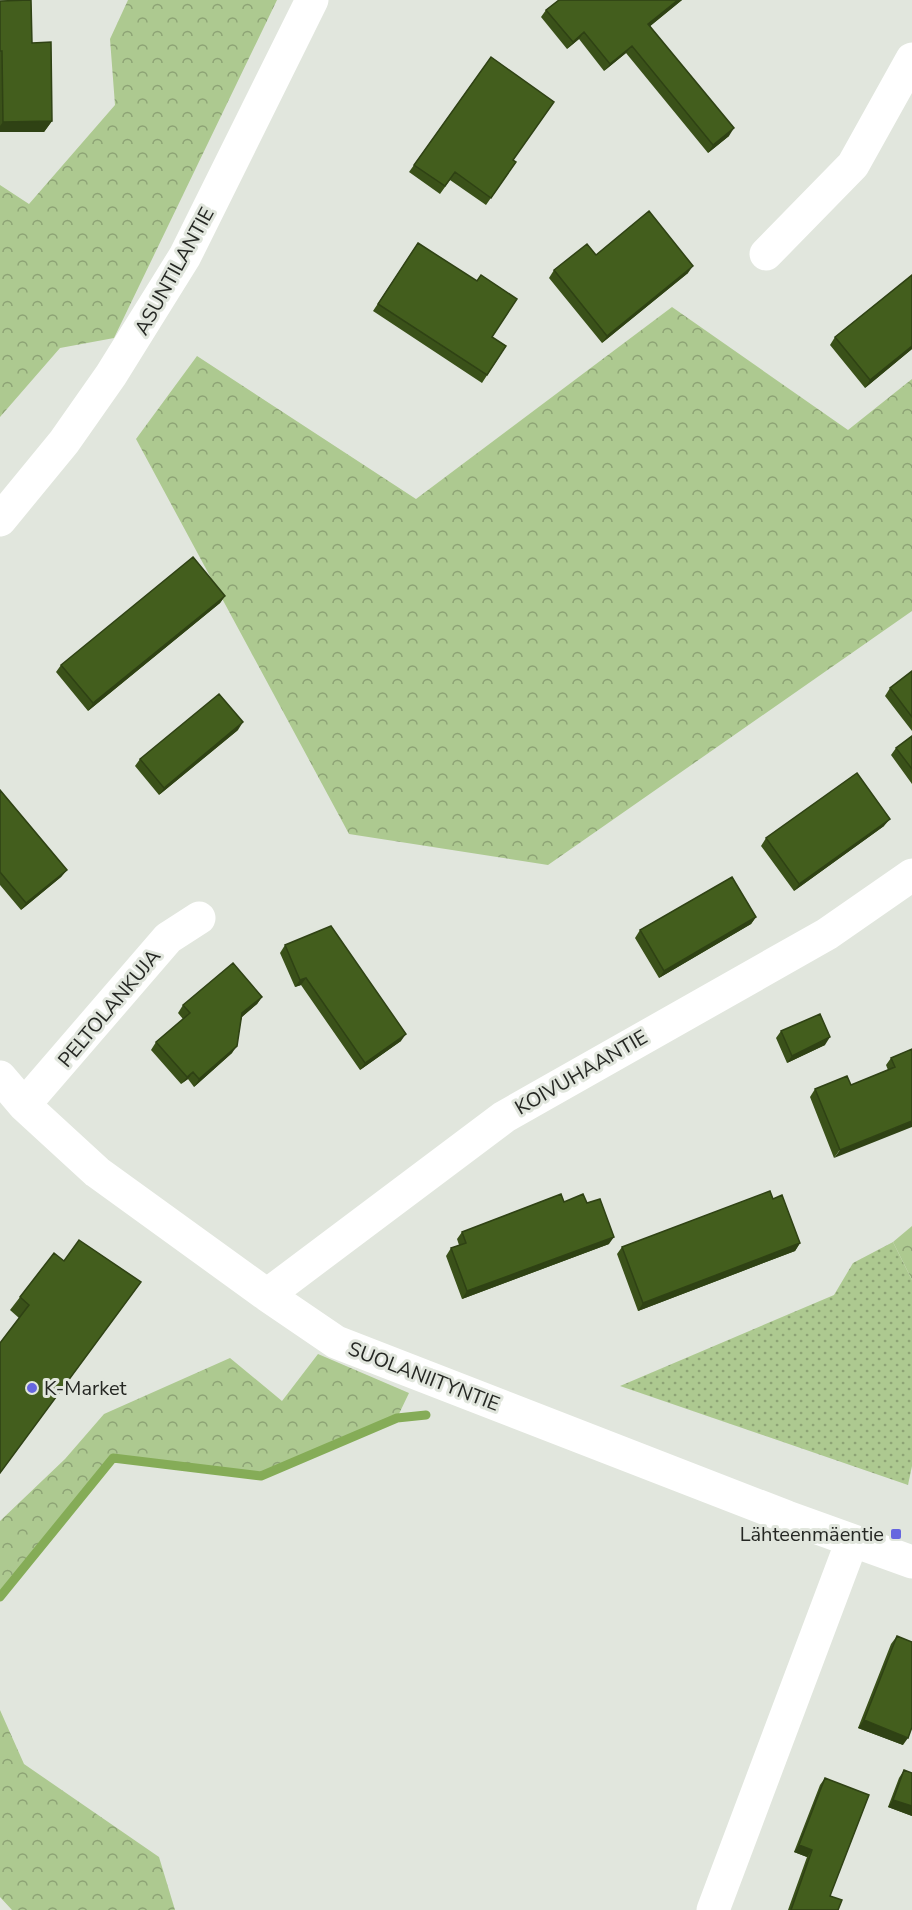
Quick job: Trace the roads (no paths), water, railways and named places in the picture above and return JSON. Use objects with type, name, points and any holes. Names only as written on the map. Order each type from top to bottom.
[{"type":"street","name":"ASUNTILANTIE","points":[[0,520],[64,442],[130,348],[167,287],[185,256],[312,0]]},
{"type":"street","points":[[766,254],[853,165],[912,59]]},
{"type":"street","name":"KOIVUHAANTIE","points":[[267,1295],[504,1117],[827,934],[912,875]]},
{"type":"street","name":"PELTOLANKUJA","points":[[24,1105],[168,938],[199,918]]},
{"type":"street","name":"SUOLANIITYNTIE","points":[[0,1077],[24,1105],[97,1172],[336,1342],[912,1562]]},
{"type":"street","points":[[713,1910],[852,1541]]},
{"type":"waterway","points":[[0,1597],[113,1458],[261,1476],[397,1418],[426,1415]]},
{"type":"place","name":"K-Market","points":[[32,1388]]},
{"type":"place","name":"Lähteenmäentie","points":[[896,1534]]}]
